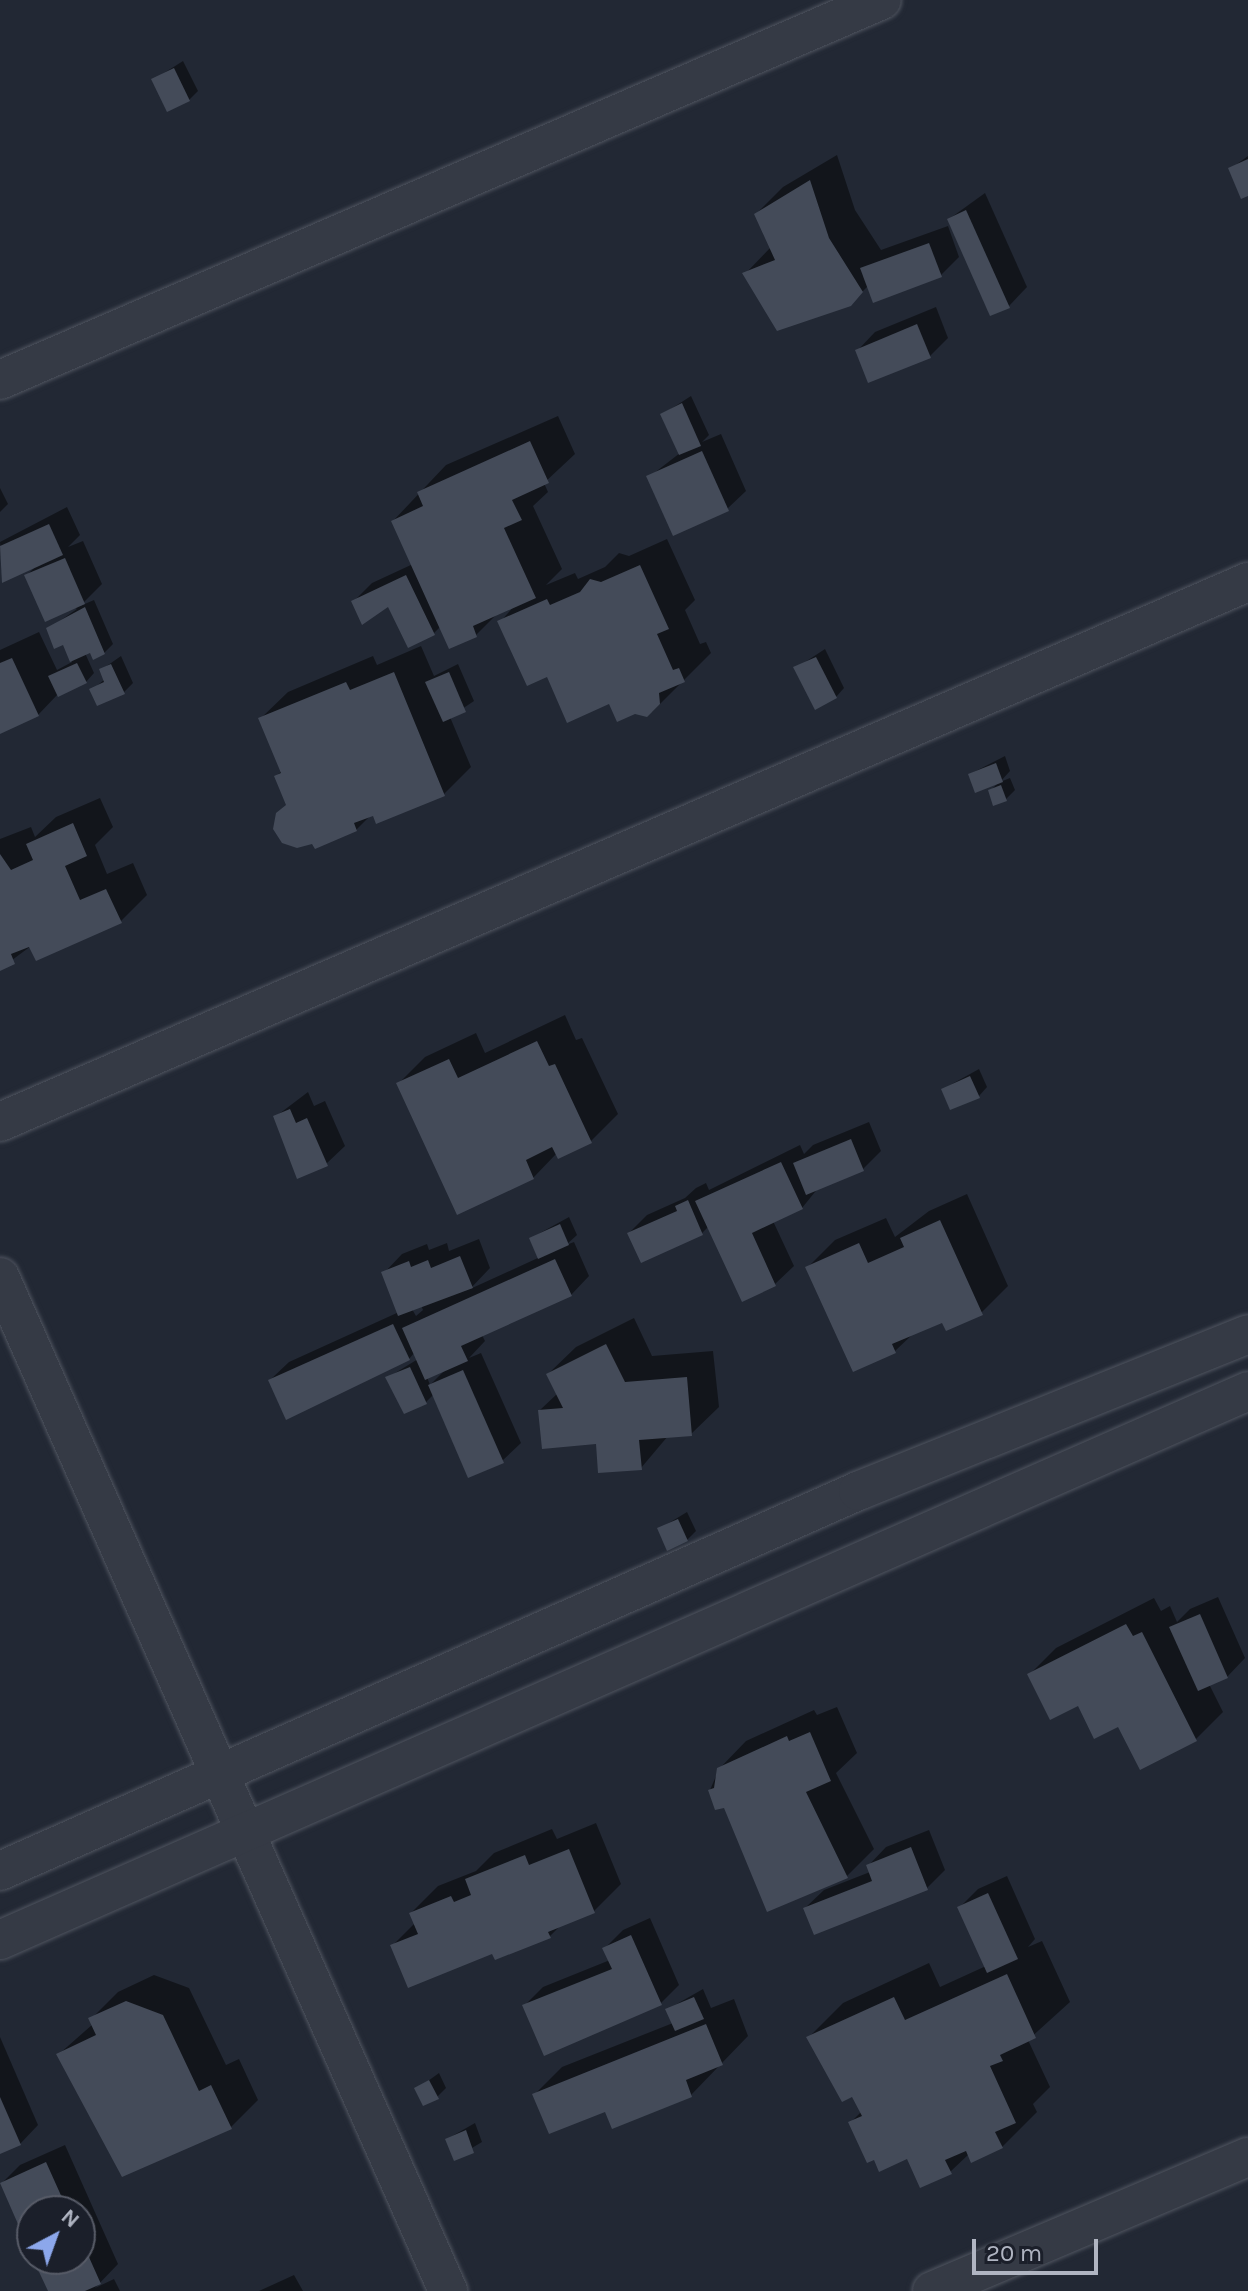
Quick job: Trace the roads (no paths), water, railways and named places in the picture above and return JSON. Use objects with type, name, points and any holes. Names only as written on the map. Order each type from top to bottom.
[{"type":"street","points":[[0,380],[882,0]]},
{"type":"street","points":[[0,1122],[1248,582]]},
{"type":"street","points":[[0,1277],[224,1774],[448,2291]]},
{"type":"street","points":[[0,1871],[858,1491],[1248,1334]]},
{"type":"street","points":[[0,1940],[877,1550],[1248,1391]]},
{"type":"street","points":[[858,1491],[877,1550]]},
{"type":"street","points":[[932,2291],[1248,2157]]}]
